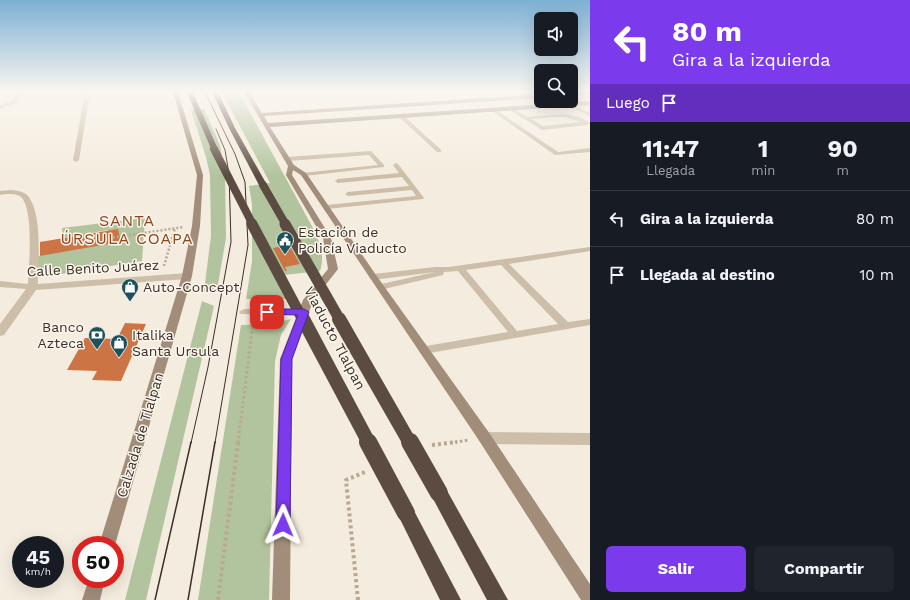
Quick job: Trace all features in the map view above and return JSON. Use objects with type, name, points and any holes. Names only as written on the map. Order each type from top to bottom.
[{"type":"highway","name":"Viaducto Tlalpan","points":[[201,120],[219,161],[451,600]]},
{"type":"highway","name":"Viaducto Tlalpan","points":[[228,120],[263,185],[440,493],[498,600]]},
{"type":"main road","name":"Calzada de Tlalpan","points":[[110,536],[187,276],[196,226],[200,175],[183,120]]},
{"type":"main road","points":[[264,120],[289,163],[304,174],[485,438],[590,599]]},
{"type":"main road","points":[[267,126],[352,120]]},
{"type":"main road","points":[[281,600],[286,359],[308,300],[333,269],[327,238],[289,175],[289,163]]},
{"type":"main road","points":[[91,600],[94,588]]},
{"type":"street","points":[[76,160],[83,120]]},
{"type":"street","points":[[0,192],[14,192],[24,195],[30,204],[34,232],[33,287],[0,332]]},
{"type":"street","name":"Calle Benito Juárez","points":[[0,284],[33,287],[187,276]]},
{"type":"street","points":[[485,438],[590,439]]},
{"type":"lane","points":[[405,120],[439,151]]},
{"type":"lane","points":[[508,120],[557,154],[590,150]]},
{"type":"lane","points":[[530,120],[542,128],[587,123],[582,120]]},
{"type":"lane","points":[[289,163],[371,152],[382,166],[304,174]]},
{"type":"lane","points":[[327,207],[421,198],[396,165]]},
{"type":"lane","points":[[338,181],[403,174]]},
{"type":"lane","points":[[348,194],[414,188]]},
{"type":"lane","points":[[377,282],[590,249]]},
{"type":"lane","points":[[503,262],[566,326]]},
{"type":"lane","points":[[460,268],[515,335]]},
{"type":"lane","points":[[244,312],[304,312]]},
{"type":"lane","points":[[424,350],[590,322]]},
{"type":"path","points":[[109,238],[196,226]]},
{"type":"path","points":[[162,278],[175,228]]},
{"type":"path","points":[[218,600],[253,323]]},
{"type":"green space","points":[[194,120],[209,120],[220,145],[225,174],[226,238],[217,290],[204,291],[211,236],[210,175]]},
{"type":"green space","points":[[237,120],[254,120],[314,230],[322,255],[320,271],[284,275],[289,299],[246,299],[252,261],[252,204],[249,186],[270,183]]},
{"type":"green space","points":[[145,218],[142,261],[36,278],[38,256],[110,244],[108,230],[63,238],[62,228]]},
{"type":"green space","points":[[202,301],[214,306],[146,600],[125,600]]},
{"type":"green space","points":[[291,319],[281,335],[275,361],[269,600],[198,600],[241,325],[270,324]]},
{"type":"building","points":[[118,229],[121,242],[40,256],[40,242]]},
{"type":"building","points":[[289,245],[300,264],[285,267],[287,271],[285,271],[273,248]]},
{"type":"building","points":[[125,323],[146,324],[121,381],[92,380],[97,371],[67,370],[85,338],[117,339]]},
{"type":"tram line","points":[[215,443],[248,245],[245,182],[235,154],[219,120]]},
{"type":"tram line","points":[[191,443],[208,367],[231,242],[229,174],[225,150],[216,129]]},
{"type":"tram line","points":[[155,600],[191,442]]},
{"type":"tram line","points":[[188,600],[215,442]]},
{"type":"place","name":"Estación de Policía Viaducto","points":[[285,255]]},
{"type":"place","name":"Auto-Concept","points":[[130,302]]},
{"type":"place","name":"Banco Azteca","points":[[97,350]]},
{"type":"place","name":"Italika Santa Ursula","points":[[119,358]]},
{"type":"district","name":"SANTA ÚRSULA COAPA","points":[[127,229]]},
{"type":"route","points":[[267,312],[304,312],[286,359],[283,525]]}]
